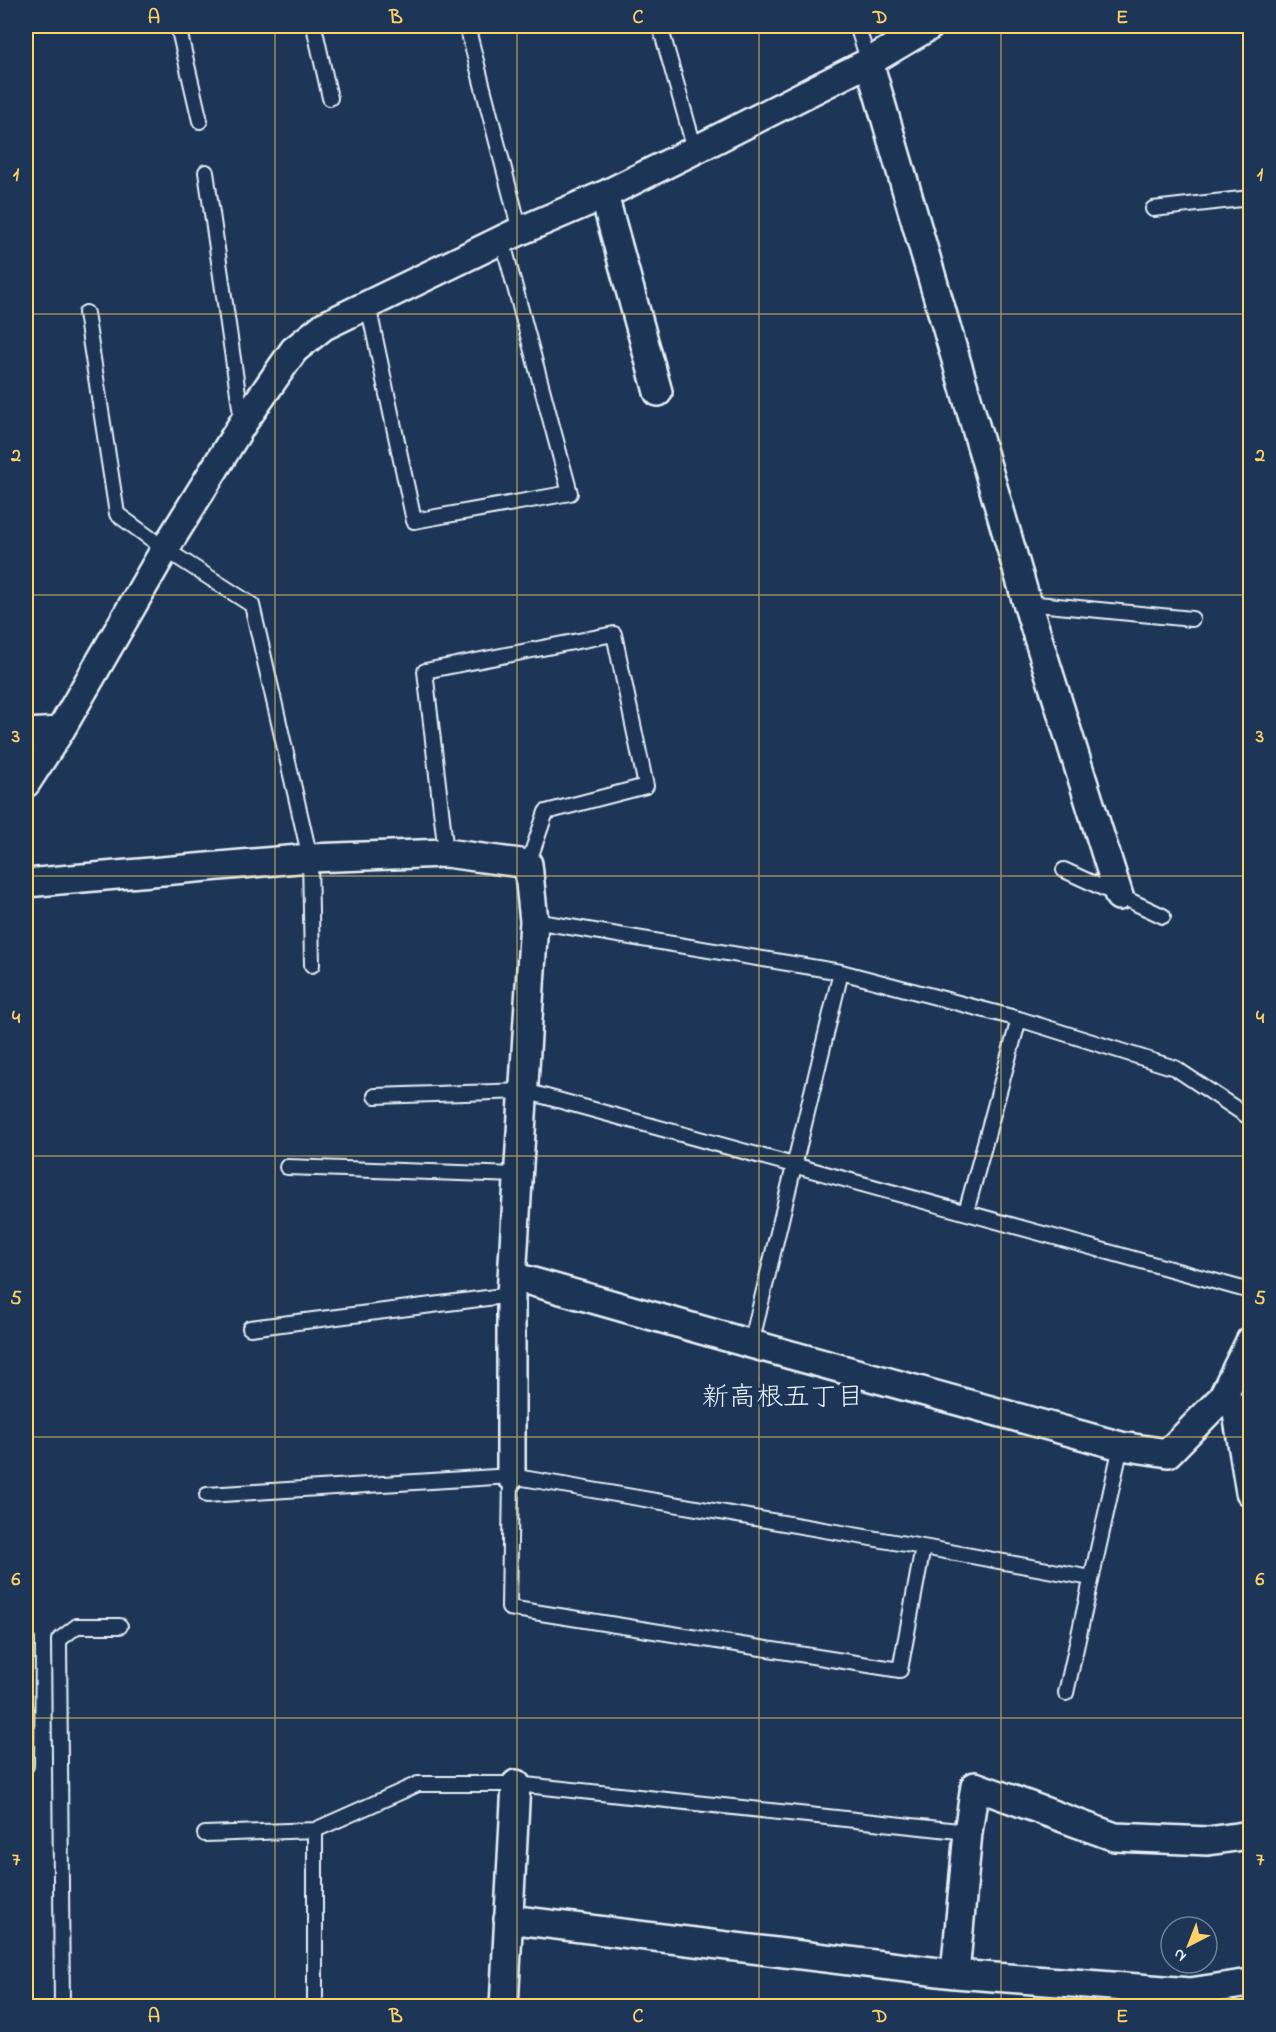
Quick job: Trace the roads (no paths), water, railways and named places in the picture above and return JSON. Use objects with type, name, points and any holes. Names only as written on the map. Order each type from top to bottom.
[{"type":"street","points":[[26,783],[60,731],[165,549],[243,423],[294,350],[324,326],[511,235],[604,195],[695,150],[869,62],[930,26]]},
{"type":"street","points":[[869,62],[1027,603],[1119,896]]},
{"type":"street","points":[[604,195],[658,392]]},
{"type":"street","points":[[26,733],[60,731]]},
{"type":"street","points":[[26,883],[310,858],[446,853],[528,864],[534,921],[512,1285],[511,1476]]},
{"type":"street","points":[[512,1285],[751,1344],[1121,1446],[1168,1453],[1236,1406]]},
{"type":"street","points":[[1251,1341],[1236,1406],[1251,1492]]},
{"type":"street","points":[[504,2007],[516,1784]]},
{"type":"street","points":[[955,1974],[968,1832],[975,1786],[1115,1837],[1208,1841],[1251,1835]]},
{"type":"street","points":[[508,1919],[955,1974],[1190,1999],[1251,1983]]},
{"type":"lane","points":[[178,26],[200,121]]},
{"type":"lane","points":[[314,26],[330,98]]},
{"type":"lane","points":[[368,305],[414,521],[570,493],[511,235],[467,26]]},
{"type":"lane","points":[[660,26],[695,150]]},
{"type":"lane","points":[[857,26],[869,62]]},
{"type":"lane","points":[[206,172],[243,423]]},
{"type":"lane","points":[[1153,209],[1251,198]]},
{"type":"lane","points":[[86,313],[117,514],[165,549],[252,605],[310,858],[312,965]]},
{"type":"lane","points":[[1027,603],[1192,619]]},
{"type":"lane","points":[[446,853],[425,671],[614,634],[646,786],[546,812],[528,864]]},
{"type":"lane","points":[[1064,870],[1163,916]]},
{"type":"lane","points":[[534,921],[841,972],[1018,1019],[1174,1068],[1251,1118]]},
{"type":"lane","points":[[751,1344],[841,972]]},
{"type":"lane","points":[[966,1212],[1018,1019]]},
{"type":"lane","points":[[375,1096],[525,1090],[1251,1292]]},
{"type":"lane","points":[[287,1167],[519,1175]]},
{"type":"lane","points":[[250,1328],[512,1285]]},
{"type":"lane","points":[[1066,1693],[1121,1446]]},
{"type":"lane","points":[[207,1495],[511,1476],[1091,1578]]},
{"type":"lane","points":[[511,1476],[509,1608],[900,1670],[923,1547]]},
{"type":"lane","points":[[62,2007],[59,1640],[77,1626],[120,1626]]},
{"type":"lane","points":[[26,1766],[27,1640]]},
{"type":"lane","points":[[205,1834],[315,1830],[418,1784],[516,1784],[968,1832]]},
{"type":"lane","points":[[315,1830],[315,2007]]},
{"type":"district","name":"新高根五丁目","points":[[783,1398]]}]
